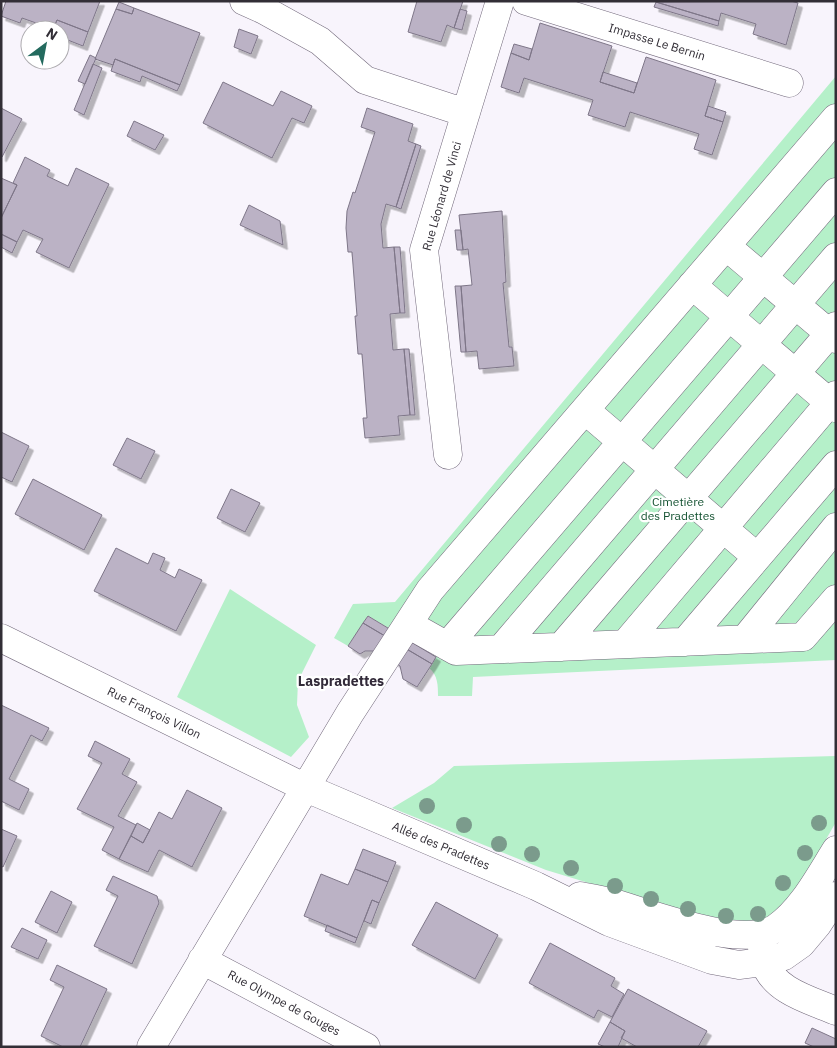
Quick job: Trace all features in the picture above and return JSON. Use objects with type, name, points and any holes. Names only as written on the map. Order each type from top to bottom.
[{"type":"street","points":[[244,1],[320,41],[365,80],[466,113]]},
{"type":"street","name":"Rue Léonard de Vinci","points":[[448,455],[424,250],[500,1]]},
{"type":"street","name":"Impasse Le Bernin","points":[[526,1],[789,83]]},
{"type":"street","points":[[151,1047],[350,713],[430,590],[836,118]]},
{"type":"street","points":[[448,646],[836,192]]},
{"type":"street","points":[[561,647],[795,373],[834,333],[795,304],[726,246]]},
{"type":"street","points":[[501,649],[836,257]]},
{"type":"street","points":[[626,644],[723,527],[834,402],[795,373],[692,285]]},
{"type":"street","points":[[585,410],[757,557]]},
{"type":"street","points":[[684,642],[836,465]]},
{"type":"street","points":[[745,640],[836,527]]},
{"type":"street","points":[[804,637],[836,599]]},
{"type":"street","points":[[408,624],[456,651],[745,640],[836,634]]},
{"type":"street","name":"Rue François Villon","points":[[2,639],[306,788]]},
{"type":"street","name":"Allée des Pradettes","points":[[306,788],[536,886],[609,922],[712,960],[739,965],[764,962],[784,956],[800,944],[817,925],[836,896]]},
{"type":"street","points":[[536,886],[612,903],[690,926],[748,936],[775,928],[792,913],[836,850]]},
{"type":"street","points":[[760,934],[764,962],[774,977],[788,991],[836,1011]]},
{"type":"street","name":"Rue Olympe de Gouges","points":[[202,960],[366,1047]]},
{"type":"green space","name":"Cimetière des Pradettes","points":[[836,76],[836,660],[473,677],[472,696],[438,696],[436,677],[429,668],[436,656],[368,616],[348,646],[334,638],[353,604],[395,602]]},
{"type":"green space","points":[[230,589],[316,645],[298,681],[297,705],[309,737],[291,757],[177,697]]},
{"type":"green space","points":[[836,756],[836,822],[790,902],[760,923],[727,925],[546,870],[392,808],[434,783],[454,766]]},
{"type":"building","points":[[6,1],[100,1],[88,32],[70,25],[70,20],[28,20],[22,18],[20,23],[1,16]]},
{"type":"building","points":[[417,1],[463,1],[454,28],[447,25],[441,42],[408,32]]},
{"type":"building","points":[[791,1],[798,3],[786,45],[753,34],[756,24],[721,13],[719,21],[656,2]]},
{"type":"building","points":[[119,2],[134,8],[132,14],[116,9]]},
{"type":"building","points":[[656,2],[719,21],[718,26],[654,7]]},
{"type":"building","points":[[134,8],[200,33],[180,85],[115,59],[113,65],[95,59],[116,9],[132,14]]},
{"type":"building","points":[[460,9],[467,11],[462,30],[454,28]]},
{"type":"building","points":[[540,23],[612,46],[600,82],[634,93],[646,57],[716,80],[705,116],[723,122],[712,155],[694,149],[699,134],[630,112],[625,127],[588,115],[593,100],[524,78],[519,93],[501,87],[511,53],[529,60]]},
{"type":"building","points":[[70,25],[88,32],[83,46],[70,41]]},
{"type":"building","points":[[239,29],[258,36],[251,54],[234,47]]},
{"type":"building","points":[[514,44],[532,49],[529,60],[511,53]]},
{"type":"building","points":[[90,55],[96,58],[85,84],[78,81]]},
{"type":"building","points":[[115,59],[180,85],[177,91],[142,76],[140,82],[111,71]]},
{"type":"building","points":[[93,64],[102,68],[84,115],[74,110]]},
{"type":"building","points":[[603,72],[637,83],[634,93],[600,82]]},
{"type":"building","points":[[223,82],[273,106],[281,91],[312,106],[304,123],[292,118],[272,158],[203,123]]},
{"type":"building","points":[[708,106],[726,112],[723,122],[705,116]]},
{"type":"building","points":[[1,108],[22,119],[2,157],[1,157]]},
{"type":"building","points":[[367,108],[413,124],[408,141],[416,144],[396,207],[386,204],[381,224],[383,248],[394,247],[400,313],[390,314],[393,350],[404,349],[410,415],[398,416],[400,435],[365,438],[363,418],[367,418],[362,354],[358,354],[352,252],[348,252],[346,228],[347,211],[353,192],[355,193],[375,132],[361,127]]},
{"type":"building","points":[[134,121],[164,135],[155,150],[127,136]]},
{"type":"building","points":[[416,144],[421,146],[401,209],[396,207]]},
{"type":"building","points":[[25,157],[50,170],[47,176],[68,186],[76,168],[109,184],[69,268],[36,252],[43,239],[23,230],[17,242],[1,234],[1,218],[17,185],[13,183]]},
{"type":"building","points":[[1,178],[17,185],[1,218]]},
{"type":"building","points":[[249,205],[280,221],[283,245],[240,225]]},
{"type":"building","points":[[502,211],[506,282],[503,283],[509,347],[512,347],[514,366],[479,369],[477,351],[466,352],[461,286],[472,285],[468,249],[463,250],[459,215]]},
{"type":"building","points":[[455,230],[461,230],[463,250],[457,250]]},
{"type":"building","points":[[1,234],[17,242],[12,253],[1,247]]},
{"type":"building","points":[[394,247],[400,247],[405,313],[400,313]]},
{"type":"building","points":[[455,286],[461,286],[466,352],[461,352]]},
{"type":"building","points":[[404,349],[409,349],[415,415],[410,415]]},
{"type":"building","points":[[1,432],[29,446],[12,482],[1,477]]},
{"type":"building","points":[[127,438],[155,451],[141,479],[113,465]]},
{"type":"building","points":[[33,479],[102,515],[84,550],[15,514]]},
{"type":"building","points":[[231,489],[260,503],[245,532],[217,518]]},
{"type":"building","points":[[116,548],[148,564],[153,553],[165,558],[160,570],[175,578],[179,569],[202,580],[176,631],[94,591]]},
{"type":"building","points":[[368,616],[436,657],[432,664],[363,623]]},
{"type":"building","points":[[363,623],[390,639],[381,654],[365,651],[360,654],[348,646]]},
{"type":"building","points":[[403,647],[432,664],[417,687],[403,679],[400,666],[394,662]]},
{"type":"building","points":[[1,705],[49,728],[42,741],[31,735],[9,779],[29,789],[19,810],[1,801]]},
{"type":"building","points":[[95,741],[130,759],[122,774],[137,782],[118,816],[136,825],[119,859],[102,850],[114,827],[77,809],[102,763],[88,756]]},
{"type":"building","points":[[187,790],[222,808],[192,867],[159,850],[148,872],[119,859],[131,836],[143,843],[159,812],[172,819]]},
{"type":"building","points":[[137,823],[150,830],[143,843],[131,836]]},
{"type":"building","points":[[1,829],[17,836],[3,867],[1,866]]},
{"type":"building","points":[[363,849],[396,862],[388,882],[355,869]]},
{"type":"building","points":[[355,869],[388,882],[379,903],[372,900],[357,938],[304,916],[321,874],[348,885]]},
{"type":"building","points":[[113,876],[157,896],[159,903],[132,964],[94,946],[118,896],[106,890]]},
{"type":"building","points":[[51,891],[72,902],[57,933],[35,922]]},
{"type":"building","points":[[372,900],[379,903],[371,924],[364,921]]},
{"type":"building","points":[[436,902],[498,935],[475,979],[412,945]]},
{"type":"building","points":[[327,925],[357,938],[355,943],[325,931]]},
{"type":"building","points":[[22,928],[47,940],[38,959],[11,947]]},
{"type":"building","points":[[550,943],[615,978],[611,986],[624,994],[612,1017],[598,1010],[594,1018],[529,983]]},
{"type":"building","points":[[57,965],[107,989],[80,1047],[63,1047],[41,1036],[64,987],[50,980]]},
{"type":"building","points":[[628,989],[707,1031],[698,1047],[637,1047],[621,1038],[625,1031],[610,1022]]},
{"type":"building","points":[[610,1022],[625,1031],[618,1047],[605,1047],[598,1044]]},
{"type":"building","points":[[812,1028],[836,1039],[836,1047],[814,1047],[805,1043]]},
{"type":"district","name":"Laspradettes","points":[[341,681]]}]
